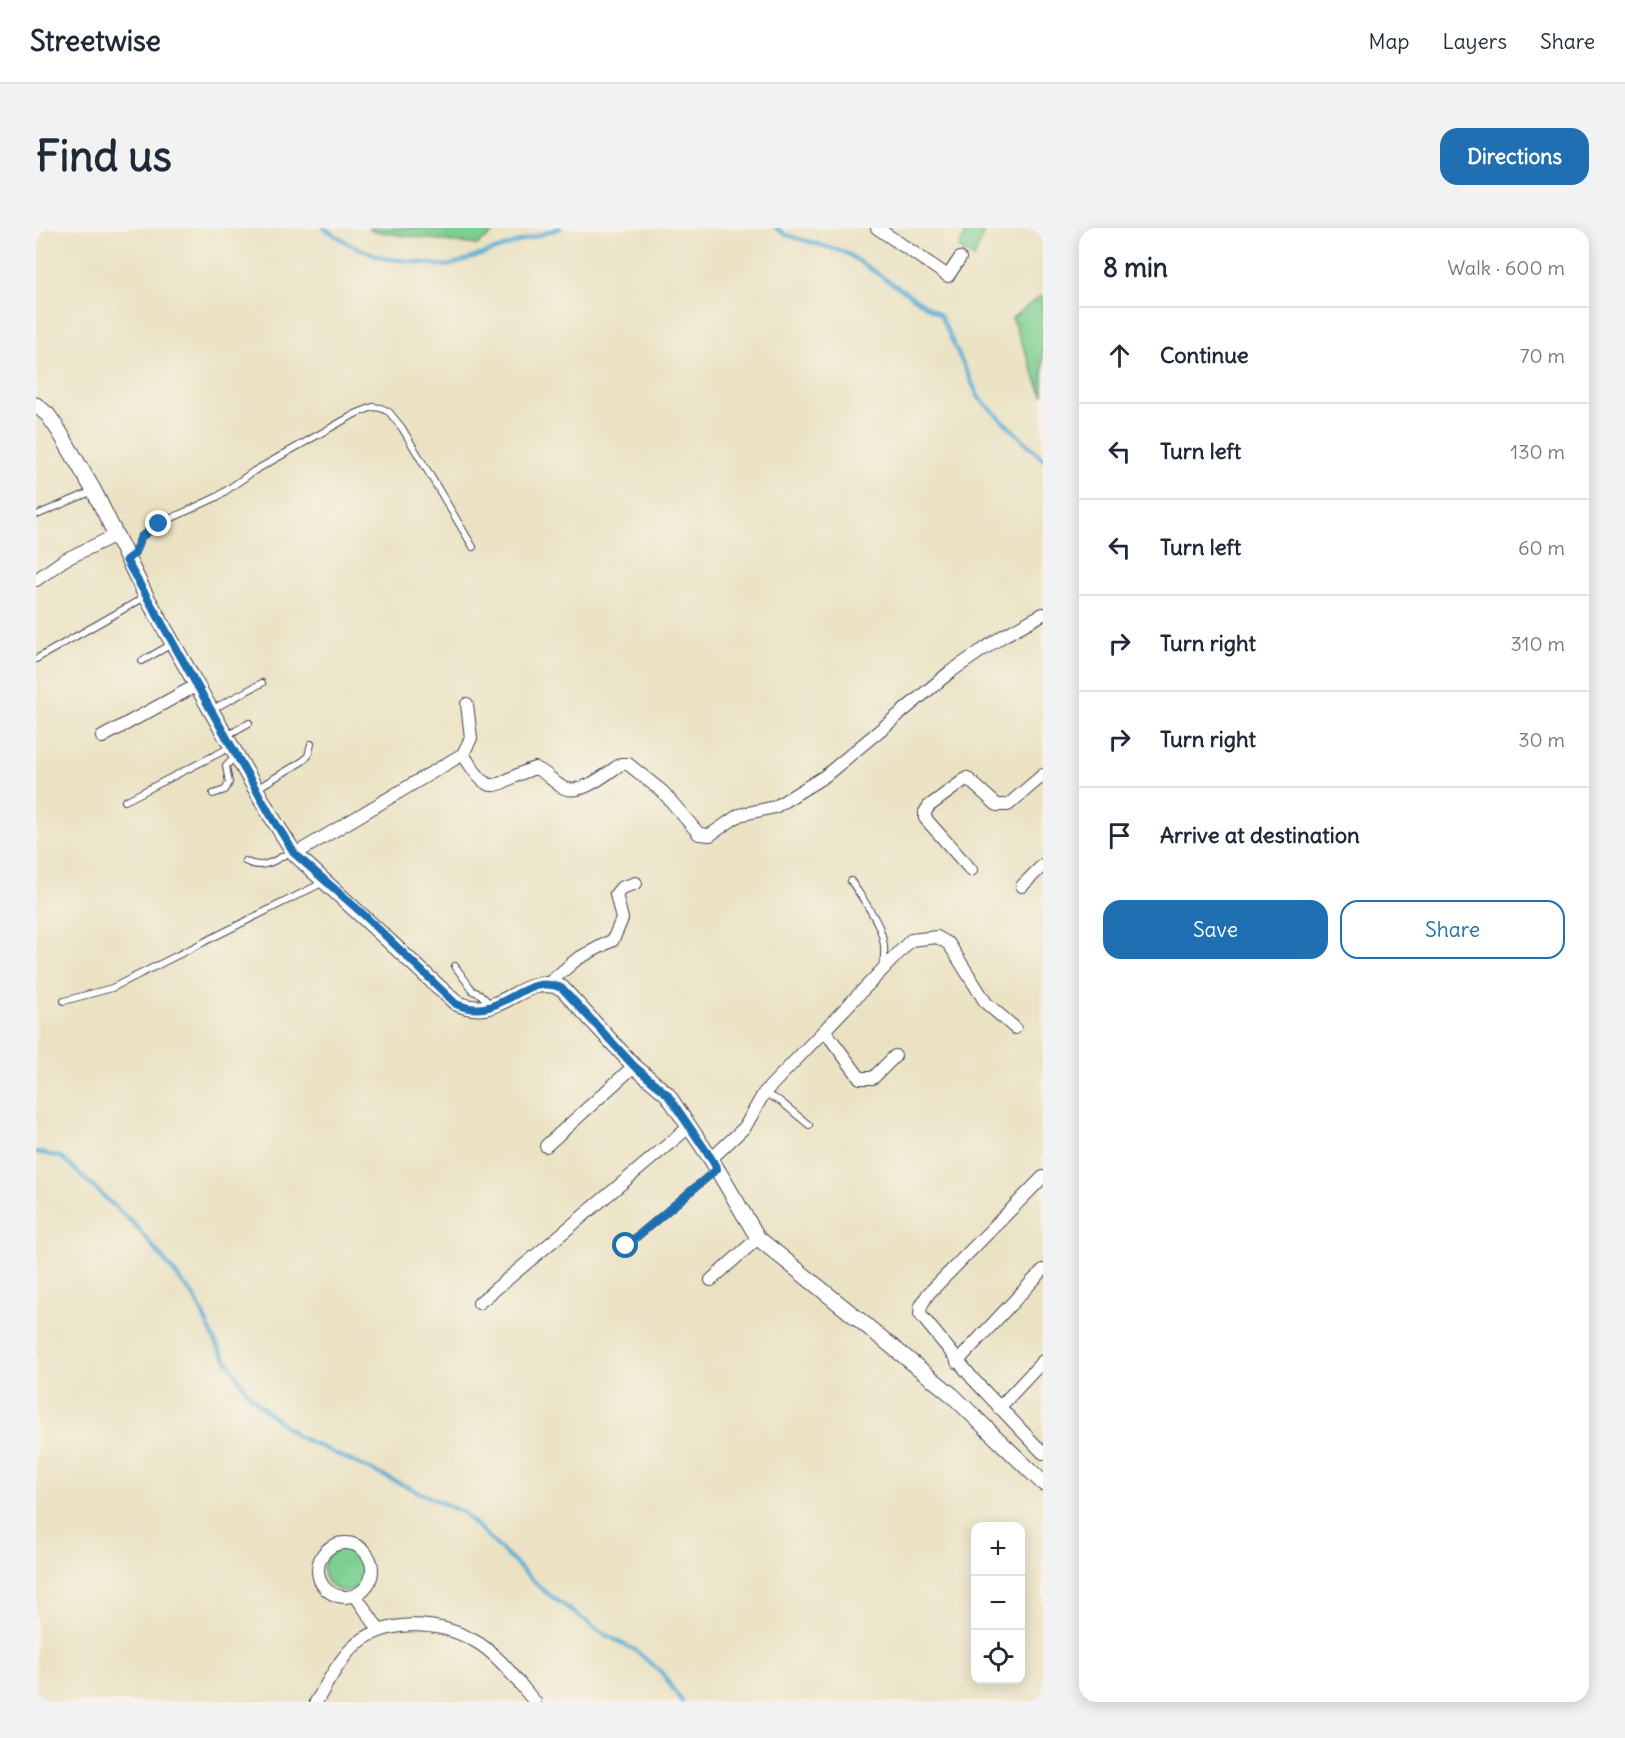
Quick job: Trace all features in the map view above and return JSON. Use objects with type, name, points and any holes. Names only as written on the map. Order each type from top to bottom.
[{"type":"street","points":[[877,228],[948,276],[960,258]]},
{"type":"street","points":[[36,405],[48,415],[59,431],[94,491],[126,560],[255,789],[294,852],[456,1004],[472,1010],[491,1007],[534,986],[549,983],[577,958],[613,940],[622,919],[616,894],[621,888],[636,883]]},
{"type":"street","points":[[36,580],[64,560],[114,536]]},
{"type":"street","points":[[463,754],[478,778],[486,785],[497,786],[535,768],[545,772],[561,786],[570,790],[579,789],[621,764],[627,764],[663,792],[699,834],[710,835],[739,815],[775,807],[825,776],[950,672],[1013,630],[1043,614]]},
{"type":"street","points":[[102,737],[197,686]]},
{"type":"street","points":[[294,852],[463,754],[471,738],[467,704]]},
{"type":"street","points":[[971,870],[926,819],[925,812],[929,806],[967,778],[997,805],[1008,806],[1043,775]]},
{"type":"street","points":[[1022,886],[1043,865]]},
{"type":"street","points":[[714,1164],[745,1127],[764,1093],[911,940],[938,937],[949,944],[986,1003],[1015,1028]]},
{"type":"street","points":[[549,983],[562,988],[634,1066],[667,1094],[714,1164],[758,1238],[952,1395],[1043,1483]]},
{"type":"street","points":[[825,1031],[860,1078],[873,1078],[895,1056]]},
{"type":"street","points":[[546,1146],[634,1066]]},
{"type":"street","points":[[479,1303],[690,1127]]},
{"type":"street","points":[[1043,1177],[928,1294],[921,1306],[920,1314],[957,1362],[1043,1453]]},
{"type":"street","points":[[711,1280],[758,1238]]},
{"type":"street","points":[[957,1362],[1043,1270]]},
{"type":"street","points":[[999,1408],[1043,1361]]},
{"type":"street","points":[[351,1543],[359,1546],[370,1559],[371,1576],[368,1584],[355,1595],[338,1596],[329,1592],[319,1577],[320,1558],[333,1545],[351,1543]]},
{"type":"street","points":[[355,1595],[379,1630]]},
{"type":"street","points":[[316,1702],[353,1647],[379,1630],[406,1626],[440,1626],[475,1640],[506,1668],[535,1702]]},
{"type":"lane","points":[[126,560],[134,554],[141,537],[159,524],[217,497],[254,471],[355,414],[373,407],[389,412],[402,428],[473,547]]},
{"type":"lane","points":[[39,514],[94,491]]},
{"type":"lane","points":[[36,659],[146,596]]},
{"type":"lane","points":[[142,661],[173,644]]},
{"type":"lane","points":[[211,711],[262,683]]},
{"type":"lane","points":[[213,794],[225,790],[229,783],[226,766],[231,746],[249,723]]},
{"type":"lane","points":[[255,789],[303,761],[308,756],[311,744]]},
{"type":"lane","points":[[125,801],[231,746]]},
{"type":"lane","points":[[245,861],[255,866],[264,866],[294,852]]},
{"type":"lane","points":[[64,1001],[112,988],[326,881]]},
{"type":"lane","points":[[851,881],[874,916],[882,934],[884,960],[880,972]]},
{"type":"lane","points":[[455,966],[462,980],[472,991],[486,998],[491,1007]]},
{"type":"lane","points":[[764,1093],[780,1101],[809,1125]]},
{"type":"lane","points":[[626,1246],[714,1164]]},
{"type":"green space","points":[[369,228],[500,228],[477,245],[371,231]]},
{"type":"green space","points":[[956,228],[985,228],[974,258],[959,248],[965,234]]},
{"type":"green space","points":[[1041,296],[1043,298],[1043,396],[1012,318]]},
{"type":"green space","points":[[345,1547],[360,1554],[367,1569],[360,1584],[345,1591],[330,1584],[323,1569],[330,1554]]},
{"type":"waterway","points":[[324,228],[351,245],[383,258],[448,266],[560,228]]},
{"type":"waterway","points":[[776,228],[786,235],[845,252],[940,315],[979,398],[1043,459]]},
{"type":"waterway","points":[[36,1152],[61,1157],[136,1226],[195,1298],[217,1345],[249,1394],[265,1410],[297,1436],[462,1512],[544,1591],[602,1633],[635,1650],[662,1673],[682,1702]]},
{"type":"route","points":[[159,524],[141,537],[134,554],[126,560],[271,816],[295,854],[363,914],[456,1004],[472,1010],[486,1009],[534,986],[549,983],[562,988],[634,1066],[667,1094],[711,1158],[717,1169],[626,1246]]}]
